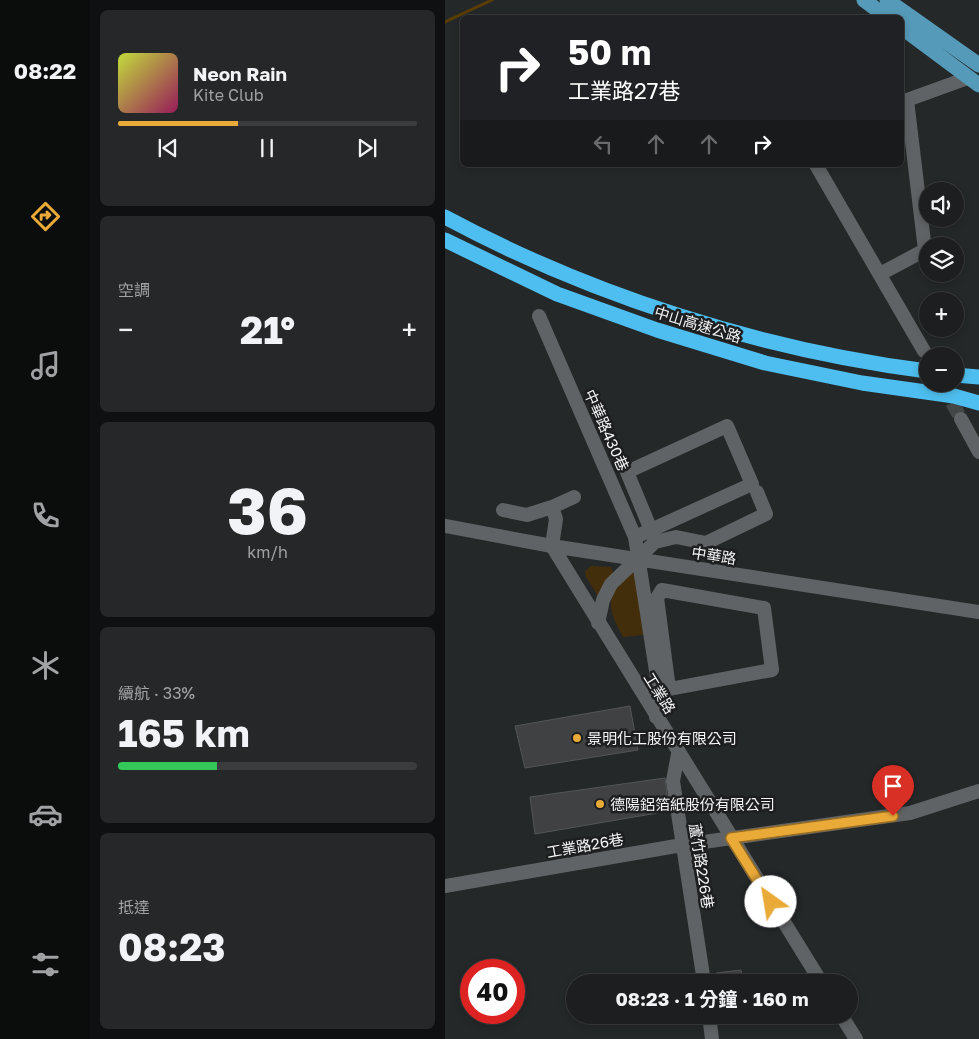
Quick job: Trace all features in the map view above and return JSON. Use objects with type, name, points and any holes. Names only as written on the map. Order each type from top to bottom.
[{"type":"highway","name":"中山高速公路","points":[[445,217],[483,238],[557,270],[718,327],[806,350],[919,370]]},
{"type":"highway","name":"中山高速公路","points":[[445,240],[557,294],[657,330],[765,363],[861,383],[954,396],[979,403]]},
{"type":"highway","points":[[964,376],[979,377]]},
{"type":"main road","points":[[864,0],[884,15]]},
{"type":"main road","points":[[887,0],[952,55],[972,82]]},
{"type":"main road","points":[[904,29],[952,55],[979,65]]},
{"type":"street","points":[[880,274],[925,250],[907,100],[972,82],[979,93]]},
{"type":"street","points":[[817,167],[923,347]]},
{"type":"street","name":"中華路430巷","points":[[539,316],[635,537],[664,690]]},
{"type":"street","points":[[961,419],[979,452]]},
{"type":"street","points":[[635,537],[651,530],[752,484],[727,426],[627,472],[651,530]]},
{"type":"street","points":[[598,623],[603,600],[611,584],[639,560],[655,542],[676,537],[706,543],[766,514],[757,492]]},
{"type":"street","points":[[503,510],[527,515],[574,497]]},
{"type":"street","points":[[551,507],[556,519],[552,546]]},
{"type":"street","name":"中華路","points":[[445,526],[552,546],[979,612]]},
{"type":"street","name":"工業路","points":[[552,546],[678,754],[816,974]]},
{"type":"street","points":[[656,717],[662,708],[664,690],[657,598],[663,590],[764,608],[772,670],[664,690]]},
{"type":"street","name":"蘆竹路226巷","points":[[678,754],[673,781],[702,974]]},
{"type":"street","name":"工業路26巷","points":[[445,886],[682,845],[910,814],[979,791]]},
{"type":"street","points":[[710,1024],[713,1039]]},
{"type":"street","points":[[847,1024],[856,1039]]},
{"type":"shaded area","points":[[591,566],[611,567],[614,575],[598,596],[586,577],[585,571]]},
{"type":"shaded area","points":[[636,570],[645,635],[623,637],[613,617],[611,600],[618,586]]},
{"type":"building","name":"景明化工股份有限公司","points":[[630,706],[638,750],[525,768],[515,726]]},
{"type":"building","name":"德陽鋁箔紙股份有限公司","points":[[665,778],[669,811],[535,834],[530,797]]},
{"type":"building","points":[[741,970],[742,974],[716,974]]},
{"type":"waterway","points":[[445,22],[492,0]]},
{"type":"tunnel","points":[[946,392],[961,419]]},
{"type":"place","name":"景明化工股份有限公司","points":[[577,738]]},
{"type":"place","name":"德陽鋁箔紙股份有限公司","points":[[600,804]]},
{"type":"route","points":[[771,902],[731,838],[893,816]]}]
